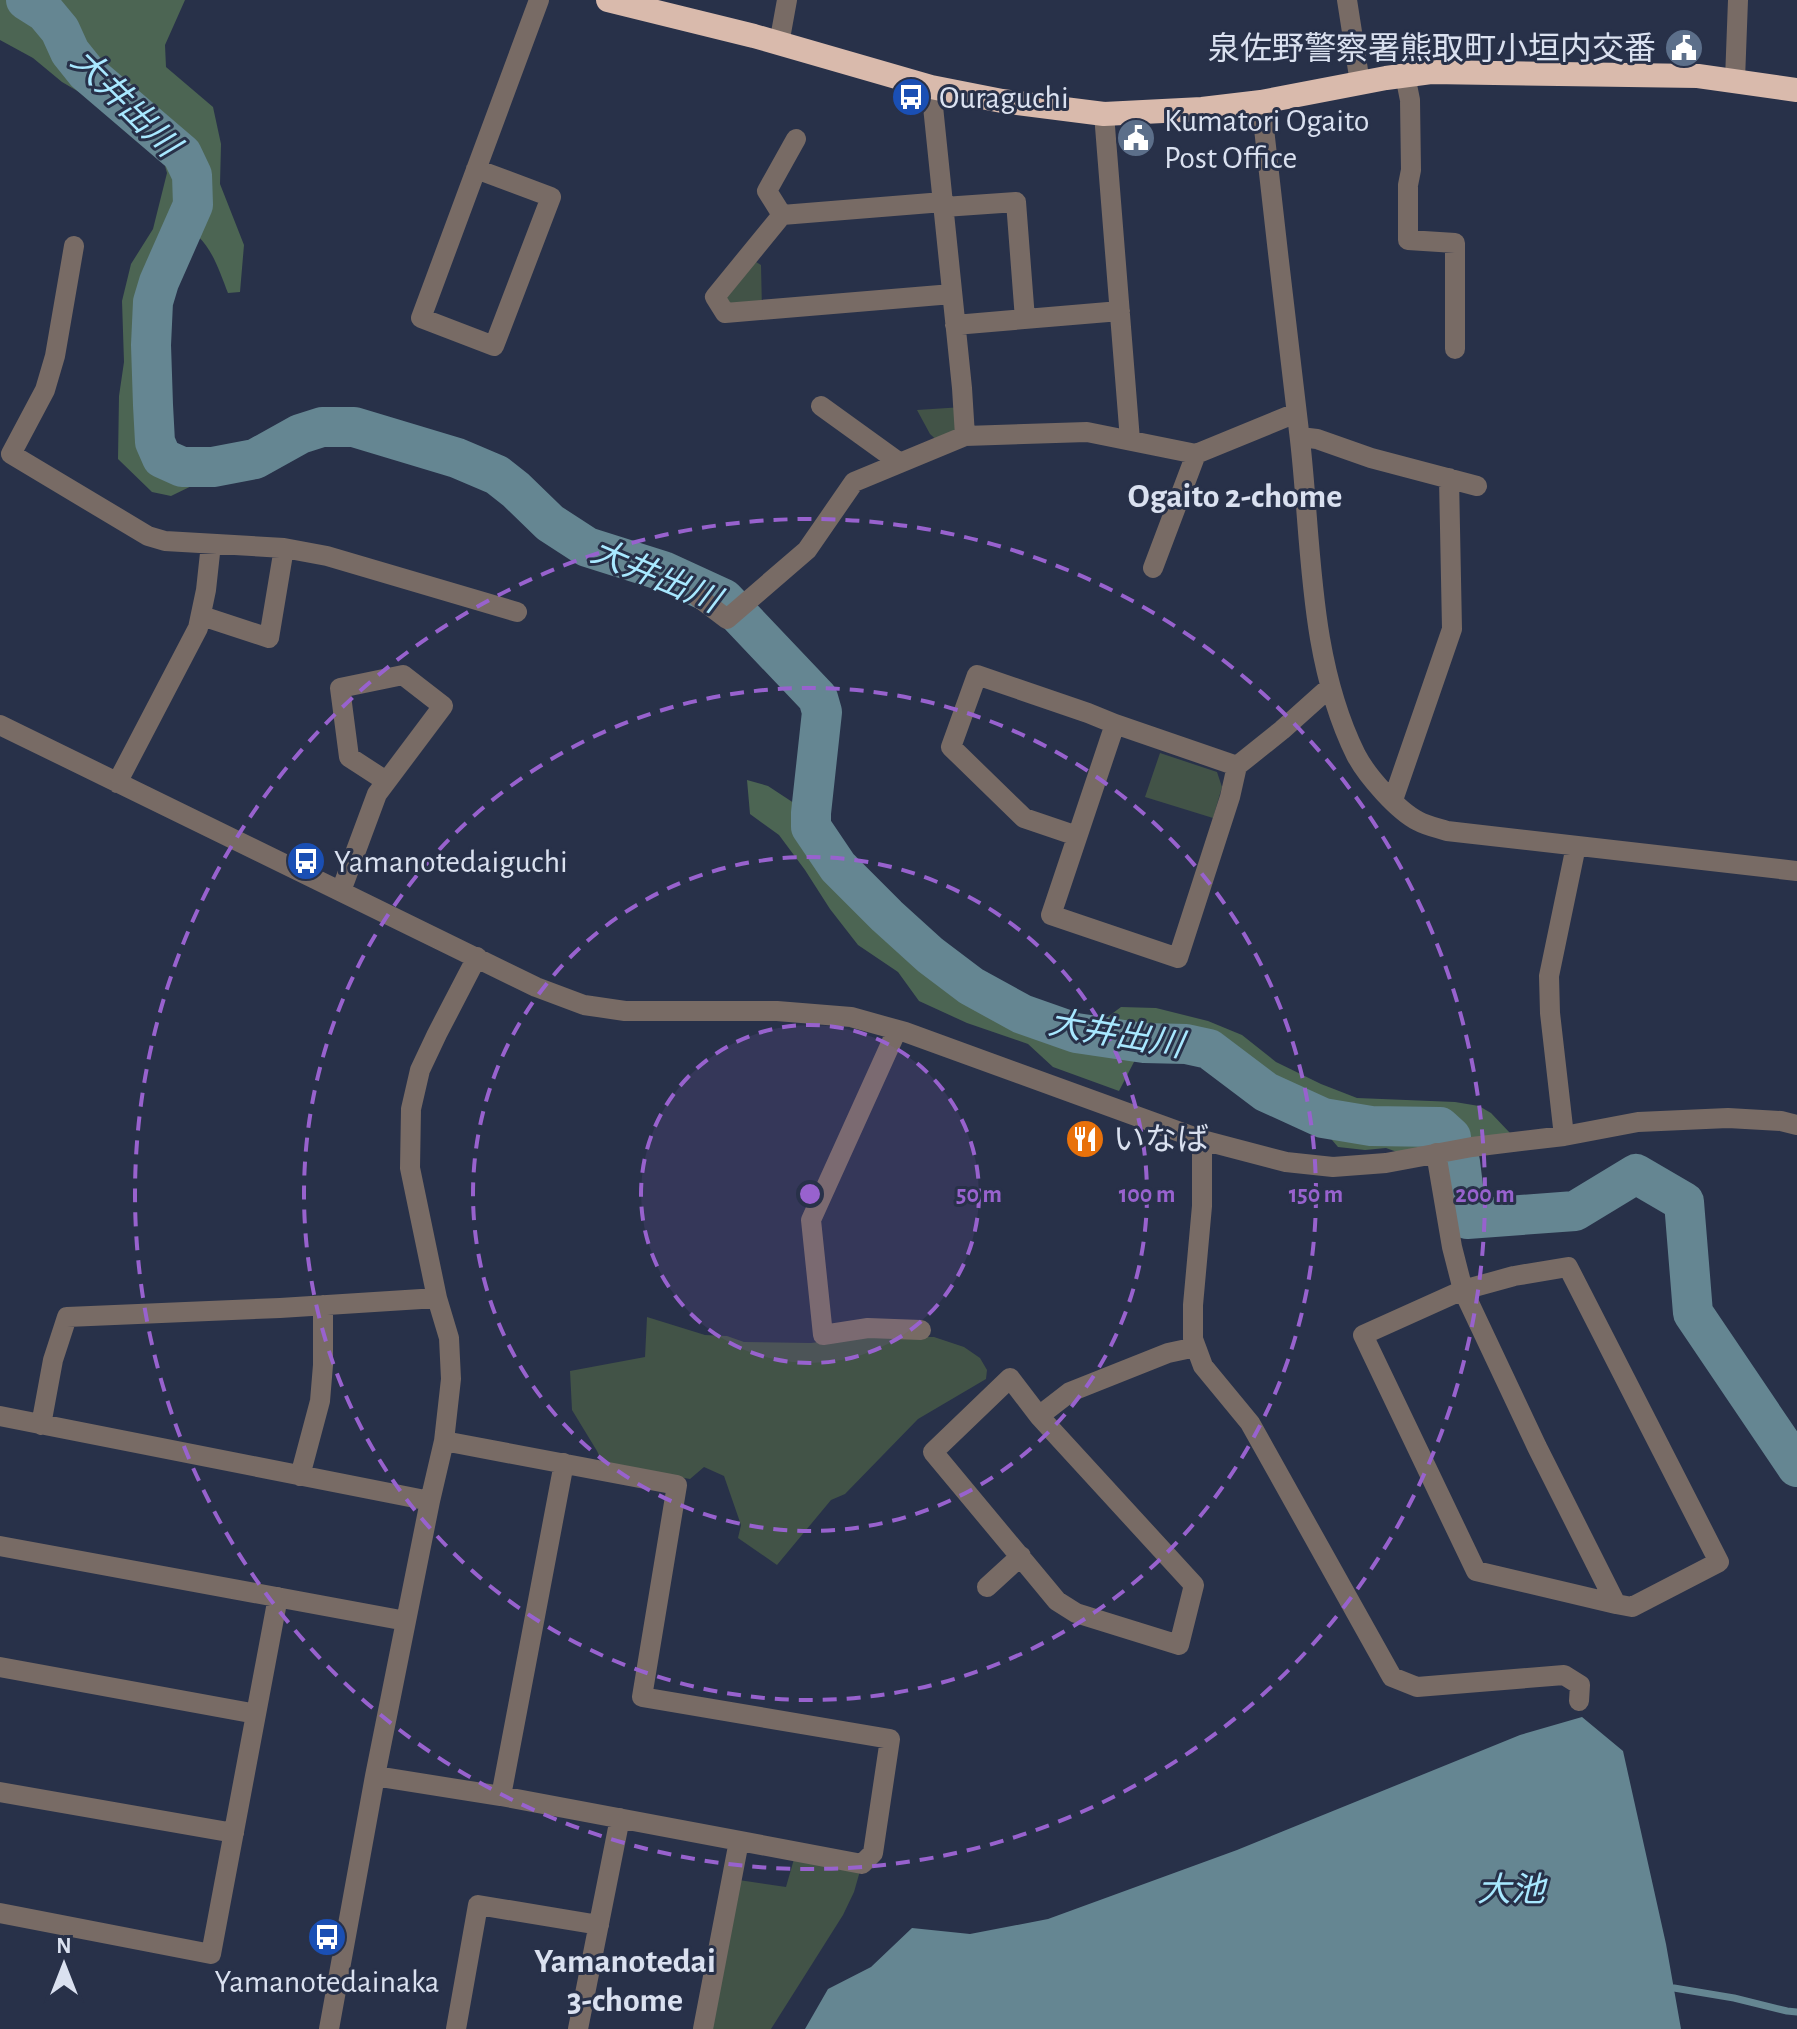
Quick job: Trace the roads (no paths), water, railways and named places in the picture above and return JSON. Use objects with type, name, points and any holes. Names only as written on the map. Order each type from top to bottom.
[{"type":"highway","points":[[608,0],[931,87],[1002,101],[1104,114],[1202,109],[1261,102],[1431,72],[1698,76],[1797,90]]},
{"type":"street","points":[[476,169],[551,197],[494,346],[421,318],[476,169],[539,0]]},
{"type":"street","points":[[779,44],[787,0]]},
{"type":"street","points":[[1347,0],[1360,83]]},
{"type":"street","points":[[1735,80],[1738,0]]},
{"type":"street","points":[[1405,75],[1410,100],[1408,240],[1455,243],[1455,349]]},
{"type":"street","points":[[931,87],[965,436]]},
{"type":"street","points":[[1261,102],[1300,437],[1314,595],[1330,687],[1357,757],[1374,783],[1417,821],[1447,831],[1797,871]]},
{"type":"street","points":[[1104,114],[1130,440]]},
{"type":"street","points":[[782,215],[767,191],[796,139]]},
{"type":"street","points":[[952,294],[725,313],[715,297],[782,215],[1016,202],[1025,319]]},
{"type":"street","points":[[74,246],[55,356],[45,390],[11,454],[148,536],[165,541],[284,548],[327,556],[517,612]]},
{"type":"street","points":[[955,325],[1120,311]]},
{"type":"street","points":[[821,406],[900,463]]},
{"type":"street","points":[[698,597],[727,619],[807,550],[854,482],[965,436],[1087,432],[1196,454],[1296,413]]},
{"type":"street","points":[[1300,437],[1317,439],[1371,458],[1477,486]]},
{"type":"street","points":[[1153,568],[1196,454]]},
{"type":"street","points":[[1393,800],[1452,629],[1449,478]]},
{"type":"street","points":[[117,783],[198,628],[211,544]]},
{"type":"street","points":[[202,616],[269,638],[284,548]]},
{"type":"street","points":[[341,891],[377,794],[443,706],[403,675],[340,688],[349,757],[386,781]]},
{"type":"street","points":[[1077,836],[1024,818],[951,747],[977,675],[1237,766]]},
{"type":"street","points":[[1115,724],[1051,915],[1178,958],[1230,797],[1237,766],[1330,687]]},
{"type":"street","points":[[0,725],[536,987],[584,1005],[625,1011],[777,1011],[851,1017],[897,1030],[1202,1140],[1286,1162],[1333,1167],[1386,1163],[1638,1122],[1728,1118],[1797,1125]]},
{"type":"street","points":[[1564,1136],[1550,1013],[1549,976],[1576,846]]},
{"type":"street","points":[[329,2029],[375,1776],[444,1441],[451,1379],[449,1338],[437,1298],[410,1168],[411,1109],[420,1070],[477,957]]},
{"type":"street","points":[[897,1030],[811,1220],[823,1335],[868,1328],[921,1330]]},
{"type":"street","points":[[1202,1140],[1202,1206],[1193,1339],[1203,1366],[1250,1423],[1392,1677],[1417,1687],[1564,1675],[1580,1685],[1579,1701]]},
{"type":"street","points":[[1436,1153],[1452,1247],[1463,1290],[1616,1604]]},
{"type":"street","points":[[1568,1267],[1719,1562],[1632,1607],[1476,1571],[1363,1335],[1463,1290],[1514,1276],[1568,1267]]},
{"type":"street","points":[[41,1425],[53,1360],[67,1317],[437,1298]]},
{"type":"street","points":[[300,1476],[320,1401],[323,1305]]},
{"type":"street","points":[[1039,1416],[1070,1392],[1168,1353],[1196,1347]]},
{"type":"street","points":[[1010,1378],[1039,1416],[1194,1585],[1179,1645],[1076,1613],[1057,1601],[933,1452],[1010,1378]]},
{"type":"street","points":[[0,1416],[430,1501]]},
{"type":"street","points":[[375,1776],[501,1796],[862,1864],[873,1853],[890,1739],[642,1697],[677,1485],[444,1441]]},
{"type":"street","points":[[501,1796],[564,1463]]},
{"type":"street","points":[[0,1546],[406,1621]]},
{"type":"street","points":[[987,1587],[1021,1556]]},
{"type":"street","points":[[0,1913],[211,1954],[278,1597]]},
{"type":"street","points":[[0,1667],[256,1714]]},
{"type":"street","points":[[0,1792],[234,1833]]},
{"type":"street","points":[[578,2029],[620,1818]]},
{"type":"street","points":[[703,2029],[739,1841]]},
{"type":"street","points":[[456,2029],[478,1905],[599,1925]]},
{"type":"water","name":"大池","points":[[1582,1717],[1623,1751],[1666,1944],[1681,2029],[805,2029],[828,1989],[871,1967],[912,1928],[970,1934],[1048,1919],[1237,1850],[1520,1735]]},
{"type":"waterway","name":"大井出川","points":[[26,0],[45,12],[86,72],[182,154],[192,175],[193,205],[153,302],[151,345],[155,442],[162,458],[182,467],[213,467],[255,459],[300,434],[322,427],[354,427],[457,458],[497,475],[550,523],[587,547],[663,571],[724,599],[818,698],[822,712],[811,827],[838,867],[887,916],[930,955],[971,986],[1022,1014],[1076,1033],[1209,1049],[1266,1092],[1323,1118],[1371,1126],[1440,1127],[1451,1137]]},
{"type":"waterway","name":"大井出川","points":[[1460,1162],[1467,1219],[1575,1211],[1636,1174],[1684,1202],[1693,1313],[1797,1467]]},
{"type":"waterway","points":[[1674,1988],[1797,2012]]},
{"type":"place","name":"泉佐野警察署熊取町小垣内交番","points":[[1684,48]]},
{"type":"place","name":"Ouraguchi","points":[[911,97]]},
{"type":"place","name":"Kumatori Ogaito Post Office","points":[[1136,138]]},
{"type":"place","name":"Yamanotedaiguchi","points":[[306,861]]},
{"type":"place","name":"いなば","points":[[1085,1139]]},
{"type":"place","name":"Yamanotedainaka","points":[[327,1937]]},
{"type":"district","name":"Ogaito 2-chome","points":[[1235,495]]},
{"type":"district","name":"Yamanotedai 3-chome","points":[[625,1980]]}]
